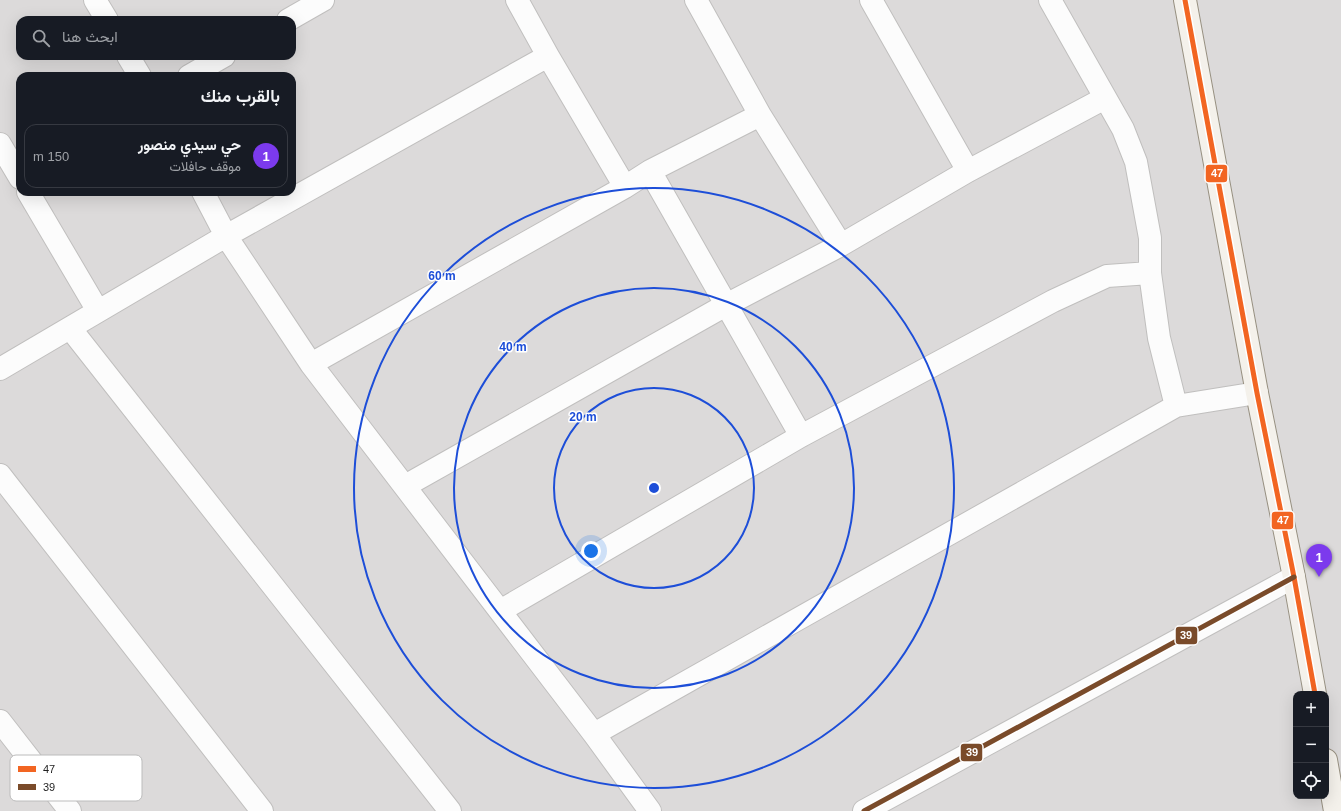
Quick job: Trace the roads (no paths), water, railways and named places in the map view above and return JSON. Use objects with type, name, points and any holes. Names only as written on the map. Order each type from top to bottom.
[{"type":"main road","points":[[1185,0],[1257,393],[1294,577],[1313,691]]},
{"type":"main road","points":[[1327,763],[1335,811]]},
{"type":"street","points":[[95,0],[105,16]]},
{"type":"street","points":[[295,16],[323,0]]},
{"type":"street","points":[[517,0],[625,187]]},
{"type":"street","points":[[696,0],[760,115],[841,245]]},
{"type":"street","points":[[871,0],[968,171]]},
{"type":"street","points":[[1050,0],[1123,129],[1136,162],[1150,238],[1150,273],[1159,338],[1176,406]]},
{"type":"street","points":[[0,369],[226,236],[548,56]]},
{"type":"street","points":[[130,60],[138,72]]},
{"type":"street","points":[[196,72],[217,60]]},
{"type":"street","points":[[405,486],[726,305],[841,245],[968,171],[1105,98]]},
{"type":"street","points":[[311,364],[625,187],[650,171],[760,115]]},
{"type":"street","points":[[0,144],[16,171]]},
{"type":"street","points":[[650,171],[801,436]]},
{"type":"street","points":[[30,196],[98,310]]},
{"type":"street","points":[[205,196],[226,236],[311,364],[594,734],[650,811]]},
{"type":"street","points":[[500,611],[801,436],[1053,301],[1107,276],[1150,273]]},
{"type":"street","points":[[70,328],[450,811]]},
{"type":"street","points":[[594,734],[1176,406],[1257,393]]},
{"type":"street","points":[[0,475],[262,811]]},
{"type":"street","points":[[864,811],[1294,577]]},
{"type":"street","points":[[0,721],[26,755]]},
{"type":"street","points":[[62,801],[70,811]]},
{"type":"place","name":"حي سيدي منصور","points":[[1319,577]]}]
